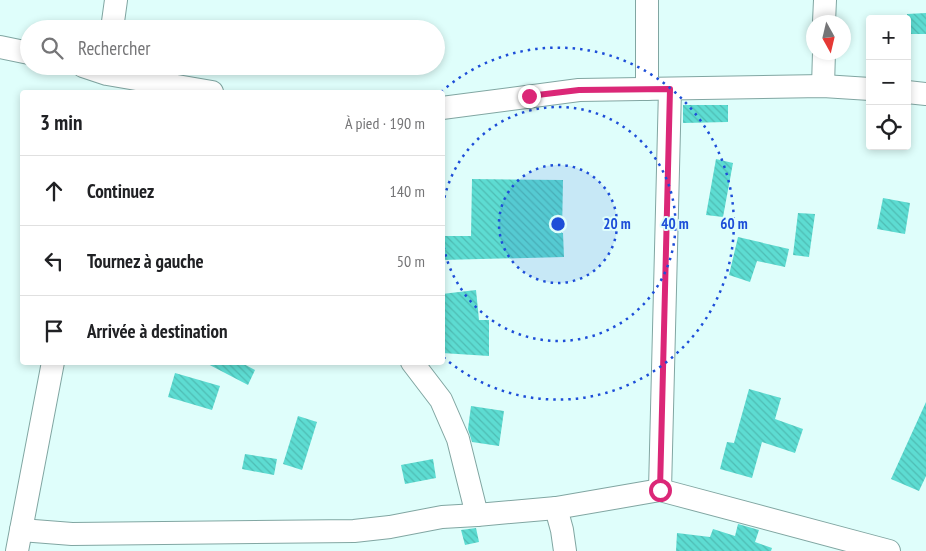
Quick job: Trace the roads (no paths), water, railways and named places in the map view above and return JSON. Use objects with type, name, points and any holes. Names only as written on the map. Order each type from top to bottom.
[{"type":"street","points":[[113,20],[116,0]]},
{"type":"street","points":[[647,89],[648,0]]},
{"type":"street","points":[[824,15],[825,0]]},
{"type":"street","points":[[0,46],[20,50]]},
{"type":"street","points":[[823,86],[824,60]]},
{"type":"street","points":[[106,77],[198,90]]},
{"type":"street","points":[[445,108],[579,90],[823,86],[866,90]]},
{"type":"street","points":[[660,490],[670,89]]},
{"type":"street","points":[[911,92],[926,94]]},
{"type":"street","points":[[52,365],[19,540],[72,534],[354,531],[390,527],[442,517],[556,508],[660,490],[889,551]]},
{"type":"street","points":[[414,365],[441,400],[458,439],[477,515]]},
{"type":"street","points":[[556,508],[562,530],[564,551]]}]
